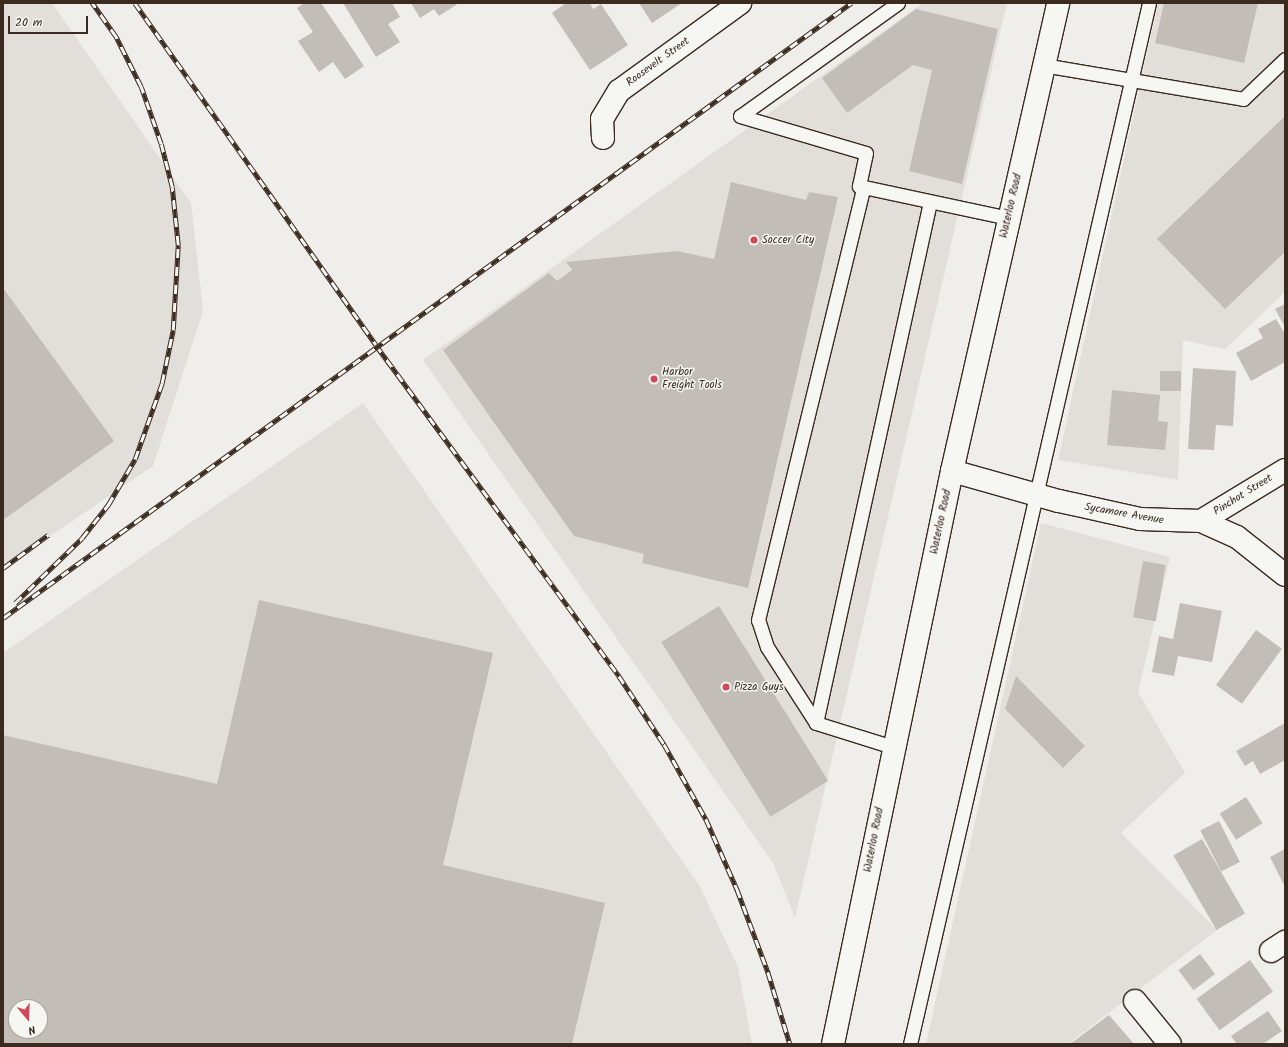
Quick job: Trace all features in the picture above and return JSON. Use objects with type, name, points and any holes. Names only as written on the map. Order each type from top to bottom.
[{"type":"main road","name":"Roosevelt Street","points":[[603,138],[602,119],[619,91],[740,3]]},
{"type":"main road","name":"Waterloo Road","points":[[833,1044],[893,747],[952,471],[1008,218],[1058,3]]},
{"type":"main road","name":"Pinchot Street","points":[[1201,521],[1285,470]]},
{"type":"main road","name":"Sycamore Avenue","points":[[952,471],[1036,495],[1140,519],[1201,521],[1237,537],[1285,575]]},
{"type":"main road","points":[[1135,1001],[1170,1044]]},
{"type":"lane","points":[[898,3],[740,116],[866,153],[859,186],[863,188],[1008,218]]},
{"type":"lane","points":[[910,1044],[1149,3]]},
{"type":"lane","points":[[1043,66],[1243,99],[1285,59]]},
{"type":"lane","points":[[863,188],[758,620],[767,647],[816,723],[893,747]]},
{"type":"lane","points":[[816,723],[930,202]]},
{"type":"shaded area","points":[[3,3],[52,3],[191,203],[203,311],[153,466],[3,568]]},
{"type":"shaded area","points":[[923,3],[1007,3],[795,918],[773,863],[423,360]]},
{"type":"shaded area","points":[[1158,3],[1285,3],[1285,292],[1225,349],[1183,340],[1178,480],[1058,460]]},
{"type":"shaded area","points":[[363,403],[699,885],[738,967],[752,1044],[3,1044],[3,653]]},
{"type":"shaded area","points":[[1041,523],[1170,557],[1138,692],[1185,773],[1121,833],[1217,930],[1068,1044],[926,1044]]},
{"type":"building","points":[[304,3],[321,3],[364,66],[345,79],[333,62],[319,72],[298,41],[313,32],[297,8]]},
{"type":"building","points":[[343,3],[392,3],[400,17],[388,24],[400,42],[376,57]]},
{"type":"building","points":[[411,3],[459,3],[439,16],[434,9],[420,18]]},
{"type":"building","points":[[566,3],[590,3],[593,9],[601,4],[628,45],[590,70],[552,13]]},
{"type":"building","points":[[639,3],[682,3],[652,23]]},
{"type":"building","points":[[1164,3],[1258,3],[1244,63],[1155,43]]},
{"type":"building","points":[[916,9],[998,29],[962,184],[909,171],[932,70],[913,65],[847,113],[822,78]]},
{"type":"building","points":[[1285,116],[1285,252],[1225,309],[1157,239]]},
{"type":"building","points":[[731,182],[806,200],[809,192],[838,197],[748,588],[642,563],[644,554],[574,536],[443,350],[549,273],[557,281],[572,270],[566,262],[677,251],[714,259]]},
{"type":"building","points":[[3,288],[114,441],[3,520]]},
{"type":"building","points":[[1285,304],[1285,327],[1275,309]]},
{"type":"building","points":[[1276,319],[1285,334],[1285,362],[1251,381],[1236,353],[1263,338],[1258,329]]},
{"type":"building","points":[[1193,368],[1236,371],[1233,426],[1216,425],[1214,450],[1188,449]]},
{"type":"building","points":[[1160,371],[1181,371],[1181,391],[1160,391]]},
{"type":"building","points":[[1112,390],[1160,395],[1158,421],[1168,422],[1165,450],[1107,445]]},
{"type":"building","points":[[1143,561],[1166,565],[1156,621],[1133,617]]},
{"type":"building","points":[[259,600],[493,653],[443,865],[605,903],[572,1044],[3,1043],[3,735],[217,784]]},
{"type":"building","points":[[1180,603],[1222,611],[1212,662],[1178,656],[1174,676],[1152,672],[1159,636],[1173,639]]},
{"type":"building","points":[[719,606],[828,781],[770,817],[661,642]]},
{"type":"building","points":[[1256,630],[1282,649],[1242,704],[1216,685]]},
{"type":"building","points":[[1016,676],[1085,746],[1063,768],[1005,709]]},
{"type":"building","points":[[1285,723],[1285,760],[1260,774],[1253,761],[1245,766],[1236,751]]},
{"type":"building","points":[[1246,797],[1262,823],[1236,840],[1220,813]]},
{"type":"building","points":[[1219,821],[1240,862],[1221,872],[1200,831]]},
{"type":"building","points":[[1202,839],[1245,913],[1216,930],[1173,856]]},
{"type":"building","points":[[1285,849],[1285,887],[1270,857]]},
{"type":"building","points":[[1200,954],[1215,974],[1193,990],[1178,970]]},
{"type":"building","points":[[1250,960],[1273,992],[1220,1030],[1197,999]]},
{"type":"building","points":[[1268,1011],[1282,1031],[1263,1044],[1237,1044],[1231,1036]]},
{"type":"building","points":[[1109,1015],[1134,1044],[1070,1044]]},
{"type":"railway","points":[[15,603],[82,538],[108,505],[135,459],[162,383],[173,330],[178,245],[172,187],[161,144],[141,87],[116,37],[92,3]]},
{"type":"railway","points":[[135,3],[376,345],[619,676],[664,744],[706,819],[737,889],[768,972],[790,1044]]},
{"type":"railway","points":[[3,618],[851,3]]},
{"type":"railway","points":[[3,568],[48,535]]},
{"type":"place","name":"Soccer City","points":[[754,240]]},
{"type":"place","name":"Harbor Freight Tools","points":[[654,379]]},
{"type":"place","name":"Pizza Guys","points":[[726,687]]}]
